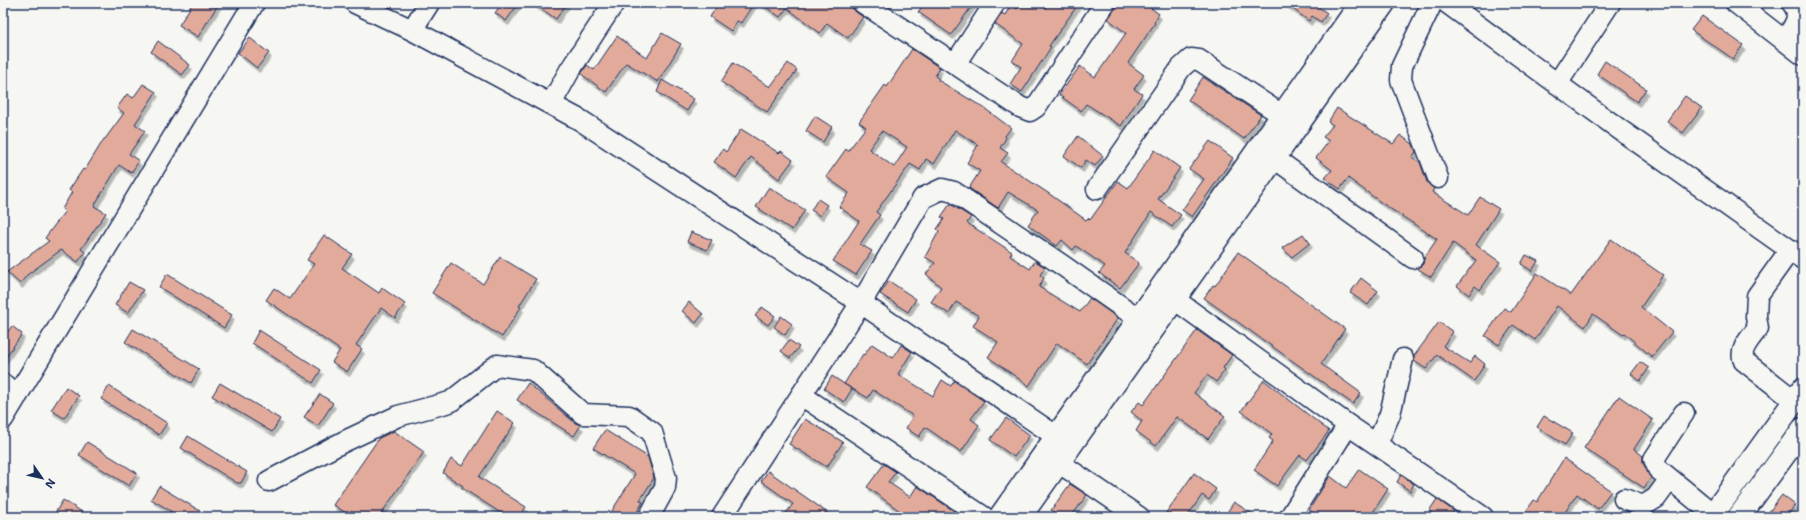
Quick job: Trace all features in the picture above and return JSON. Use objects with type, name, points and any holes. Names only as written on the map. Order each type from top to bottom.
[{"type":"main road","points":[[1000,517],[1361,3]]},
{"type":"main road","points":[[1020,517],[1384,3]]},
{"type":"main road","points":[[1712,515],[1799,395]]},
{"type":"main road","points":[[1739,517],[1803,429]]},
{"type":"street","points":[[3,419],[10,389],[254,3]]},
{"type":"street","points":[[355,3],[412,30],[580,120],[861,303],[1056,436]]},
{"type":"street","points":[[412,30],[429,3]]},
{"type":"street","points":[[551,104],[570,70],[614,3]]},
{"type":"street","points":[[863,3],[1020,107],[1030,111],[1036,107],[1105,3]]},
{"type":"street","points":[[955,64],[995,3]]},
{"type":"street","points":[[1432,3],[1402,66],[1401,80],[1438,178]]},
{"type":"street","points":[[1447,3],[1557,84],[1796,255],[1757,296],[1756,317],[1758,328],[1743,350],[1742,356],[1744,361],[1799,395]]},
{"type":"street","points":[[1557,84],[1610,3]]},
{"type":"street","points":[[1736,3],[1803,55]]},
{"type":"street","points":[[1784,40],[1796,25],[1797,14],[1792,3]]},
{"type":"street","points":[[1097,189],[1181,68],[1191,59],[1199,60],[1282,115]]},
{"type":"street","points":[[1274,158],[1413,258]]},
{"type":"street","points":[[722,517],[861,303],[923,198],[942,189],[954,192],[1062,264],[1139,319]]},
{"type":"street","points":[[1174,299],[1348,425],[1484,517]]},
{"type":"street","points":[[1377,444],[1390,414],[1403,360]]},
{"type":"street","points":[[269,481],[343,442],[398,416],[450,402],[497,365],[533,370],[584,414],[629,416],[652,432],[666,478],[665,488],[649,517]]},
{"type":"street","points":[[801,395],[984,517]]},
{"type":"street","points":[[1684,413],[1654,459],[1658,469],[1712,515]]},
{"type":"street","points":[[1290,517],[1348,425]]},
{"type":"street","points":[[1058,462],[1139,517]]},
{"type":"street","points":[[1624,499],[1643,506],[1656,498],[1670,480]]},
{"type":"building","points":[[193,3],[219,3],[198,37],[179,25]]},
{"type":"building","points":[[502,3],[519,3],[506,21],[495,13]]},
{"type":"building","points":[[533,3],[567,3],[556,19]]},
{"type":"building","points":[[719,3],[754,3],[741,23],[737,21],[731,31],[710,17]]},
{"type":"building","points":[[760,3],[848,3],[863,17],[848,38],[827,23],[820,33],[787,8],[780,17]]},
{"type":"building","points":[[925,3],[974,3],[951,35],[918,12]]},
{"type":"building","points":[[1021,3],[1036,3],[1045,8],[1048,3],[1079,3],[1049,46],[1051,47],[1022,92],[1010,84],[1021,67],[1012,61],[1023,44],[995,24],[1002,13],[1005,15],[1011,5],[1017,9]]},
{"type":"building","points":[[1119,3],[1144,3],[1159,14],[1154,22],[1155,23],[1128,63],[1144,75],[1134,89],[1142,94],[1121,126],[1086,104],[1081,111],[1059,95],[1080,66],[1095,77],[1126,33],[1108,19]]},
{"type":"building","points":[[1285,3],[1313,3],[1327,13],[1321,22],[1312,16],[1309,21]]},
{"type":"building","points":[[1702,16],[1743,45],[1733,59],[1691,30]]},
{"type":"building","points":[[662,33],[681,44],[658,82],[626,63],[606,92],[581,74],[587,65],[594,70],[617,36],[647,58]]},
{"type":"building","points":[[250,38],[269,53],[257,68],[238,53]]},
{"type":"building","points":[[158,41],[190,65],[182,75],[151,52]]},
{"type":"building","points":[[912,49],[940,68],[935,76],[939,79],[938,80],[984,108],[1011,128],[1005,136],[1006,138],[1000,148],[1008,153],[1001,162],[1086,220],[1088,218],[1090,220],[1118,181],[1128,188],[1155,150],[1180,168],[1158,199],[1181,215],[1172,227],[1151,212],[1125,253],[1139,263],[1120,288],[1099,273],[1105,266],[1076,246],[1073,250],[1062,240],[1057,246],[1028,225],[1038,210],[1008,192],[998,208],[969,188],[980,171],[967,163],[978,145],[955,130],[934,164],[926,159],[920,170],[910,164],[876,212],[880,215],[860,244],[872,251],[856,275],[833,261],[859,221],[839,207],[849,193],[826,177],[846,149],[848,151],[866,127],[859,122],[885,85],[887,87]],"holes":[[[882,131],[907,147],[894,167],[869,149]]]},
{"type":"building","points":[[1605,61],[1646,89],[1637,102],[1597,74]]},
{"type":"building","points":[[733,63],[770,87],[788,63],[797,70],[767,112],[721,82]]},
{"type":"building","points":[[1203,77],[1261,115],[1244,139],[1188,100]]},
{"type":"building","points":[[662,80],[694,99],[687,111],[657,92]]},
{"type":"building","points":[[143,84],[156,92],[135,124],[145,131],[129,154],[139,161],[131,173],[119,165],[94,206],[106,213],[81,249],[85,252],[78,262],[61,250],[27,275],[20,284],[7,272],[49,241],[45,238],[65,211],[62,209],[72,192],[69,190],[83,169],[85,170],[104,139],[124,113],[117,108],[127,94],[133,98]]},
{"type":"building","points":[[1685,96],[1702,108],[1683,133],[1667,121]]},
{"type":"building","points":[[1337,108],[1393,144],[1400,135],[1413,144],[1416,152],[1412,157],[1420,162],[1427,182],[1434,189],[1432,192],[1468,215],[1480,197],[1499,209],[1476,245],[1500,262],[1480,290],[1475,286],[1469,295],[1457,286],[1476,260],[1453,243],[1431,277],[1418,269],[1423,264],[1424,258],[1437,239],[1383,204],[1348,178],[1340,189],[1325,178],[1332,170],[1316,158],[1329,141],[1323,137],[1333,125],[1328,122]]},
{"type":"building","points":[[815,116],[832,127],[823,142],[806,131]]},
{"type":"building","points":[[741,129],[779,153],[781,151],[793,160],[779,179],[751,157],[736,178],[714,162],[723,149],[726,152]]},
{"type":"building","points":[[1078,136],[1103,156],[1095,166],[1086,160],[1081,168],[1064,156]]},
{"type":"building","points":[[1210,141],[1233,158],[1192,217],[1182,210],[1204,179],[1189,169]]},
{"type":"building","points":[[769,187],[805,210],[792,230],[756,207]]},
{"type":"building","points":[[818,199],[827,205],[820,216],[811,210]]},
{"type":"building","points":[[950,204],[971,217],[967,223],[1012,252],[1010,256],[1030,269],[1035,261],[1045,267],[1040,275],[1044,278],[1039,287],[1080,312],[1090,298],[1118,318],[1087,364],[1057,343],[1029,386],[988,357],[998,342],[973,326],[979,316],[956,302],[949,314],[931,302],[941,287],[926,274],[935,263],[925,257],[939,231],[937,229],[944,219],[941,217]]},
{"type":"building","points":[[691,232],[712,240],[707,250],[687,242]]},
{"type":"building","points":[[1303,234],[1310,243],[1292,257],[1282,248]]},
{"type":"building","points":[[324,235],[352,254],[342,268],[379,293],[382,288],[405,304],[395,318],[381,308],[356,345],[362,349],[347,372],[332,362],[340,350],[266,300],[274,288],[290,299],[314,264],[307,260]]},
{"type":"building","points":[[1611,239],[1663,275],[1641,307],[1672,332],[1652,357],[1624,333],[1623,335],[1593,314],[1585,327],[1557,306],[1535,340],[1513,325],[1499,345],[1485,336],[1504,308],[1511,312],[1537,273],[1571,295]]},
{"type":"building","points":[[1238,252],[1345,329],[1321,364],[1361,393],[1353,404],[1204,298],[1213,285],[1215,286]]},
{"type":"building","points":[[1526,255],[1538,261],[1532,271],[1521,264]]},
{"type":"building","points":[[500,257],[536,279],[519,306],[521,307],[502,337],[432,293],[451,263],[483,284]]},
{"type":"building","points":[[167,274],[232,315],[224,328],[159,287]]},
{"type":"building","points":[[1361,278],[1378,291],[1368,305],[1350,293]]},
{"type":"building","points":[[889,281],[916,299],[908,312],[880,294]]},
{"type":"building","points":[[129,282],[143,290],[128,313],[115,305]]},
{"type":"building","points":[[689,302],[703,314],[696,323],[682,311]]},
{"type":"building","points":[[762,307],[775,316],[768,325],[755,316]]},
{"type":"building","points":[[781,316],[792,324],[785,335],[774,327]]},
{"type":"building","points":[[1439,322],[1453,332],[1443,346],[1470,363],[1475,356],[1485,364],[1474,381],[1437,355],[1426,369],[1414,361],[1414,356]]},
{"type":"building","points":[[12,326],[22,334],[3,361],[3,338]]},
{"type":"building","points":[[133,329],[199,369],[191,383],[125,342]]},
{"type":"building","points":[[259,330],[321,370],[313,383],[252,343]]},
{"type":"building","points":[[1197,330],[1232,355],[1223,368],[1225,370],[1216,382],[1207,375],[1194,393],[1225,416],[1208,439],[1177,417],[1156,446],[1136,431],[1142,421],[1131,412],[1139,402],[1143,405]]},
{"type":"building","points":[[789,340],[799,347],[790,358],[781,351]]},
{"type":"building","points":[[872,344],[893,358],[901,345],[912,352],[898,374],[933,396],[942,380],[951,386],[954,381],[984,401],[971,419],[979,425],[961,452],[925,427],[919,437],[906,428],[913,416],[873,390],[868,398],[844,384],[863,354],[864,355]]},
{"type":"building","points":[[1640,362],[1649,368],[1640,381],[1631,374]]},
{"type":"building","points":[[832,376],[852,389],[844,402],[824,389]]},
{"type":"building","points":[[1264,380],[1329,431],[1307,460],[1300,455],[1277,486],[1254,470],[1273,441],[1269,438],[1272,434],[1241,411]]},
{"type":"building","points":[[220,383],[280,419],[272,432],[212,396]]},
{"type":"building","points":[[528,383],[575,423],[581,425],[574,436],[517,400]]},
{"type":"building","points":[[109,386],[167,423],[159,435],[101,399]]},
{"type":"building","points":[[66,387],[79,396],[64,418],[51,410]]},
{"type":"building","points":[[320,394],[333,403],[318,426],[304,417]]},
{"type":"building","points":[[1619,396],[1653,420],[1634,449],[1643,456],[1643,463],[1651,478],[1644,488],[1584,448]]},
{"type":"building","points":[[497,411],[515,423],[479,477],[526,507],[519,517],[507,517],[462,488],[463,486],[443,473],[451,459],[462,466]]},
{"type":"building","points":[[1544,416],[1573,433],[1565,445],[1537,427]]},
{"type":"building","points":[[1006,418],[1030,435],[1014,457],[990,440]]},
{"type":"building","points":[[805,419],[843,442],[827,467],[789,444]]},
{"type":"building","points":[[605,430],[648,457],[654,478],[640,500],[643,502],[634,517],[608,517],[635,474],[593,448]]},
{"type":"building","points":[[394,431],[424,452],[379,517],[353,517],[333,505],[379,438]]},
{"type":"building","points":[[188,436],[247,472],[241,483],[237,483],[181,448]]},
{"type":"building","points":[[87,442],[137,473],[129,486],[79,455]]},
{"type":"building","points":[[1564,458],[1611,491],[1598,509],[1577,494],[1562,517],[1522,517],[1534,500],[1537,502]]},
{"type":"building","points":[[884,464],[896,472],[888,482],[910,497],[917,486],[963,517],[908,517],[867,487]]},
{"type":"building","points":[[1359,469],[1388,489],[1370,517],[1321,517],[1309,510],[1330,476],[1346,488]]},
{"type":"building","points":[[768,471],[833,517],[783,517],[793,504],[761,481]]},
{"type":"building","points":[[1194,473],[1216,489],[1209,500],[1202,495],[1187,517],[1163,517]]},
{"type":"building","points":[[1401,475],[1414,484],[1410,491],[1397,482]]},
{"type":"building","points":[[1070,484],[1087,495],[1071,517],[1061,517],[1051,510]]},
{"type":"building","points":[[159,486],[210,517],[180,517],[151,499]]},
{"type":"building","points":[[1782,495],[1795,505],[1786,517],[1765,517]]},
{"type":"building","points":[[1437,499],[1454,511],[1449,517],[1438,517],[1429,511]]},
{"type":"building","points":[[63,500],[90,517],[62,517],[55,513]]},
{"type":"building","points":[[1234,502],[1257,517],[1224,517]]}]
